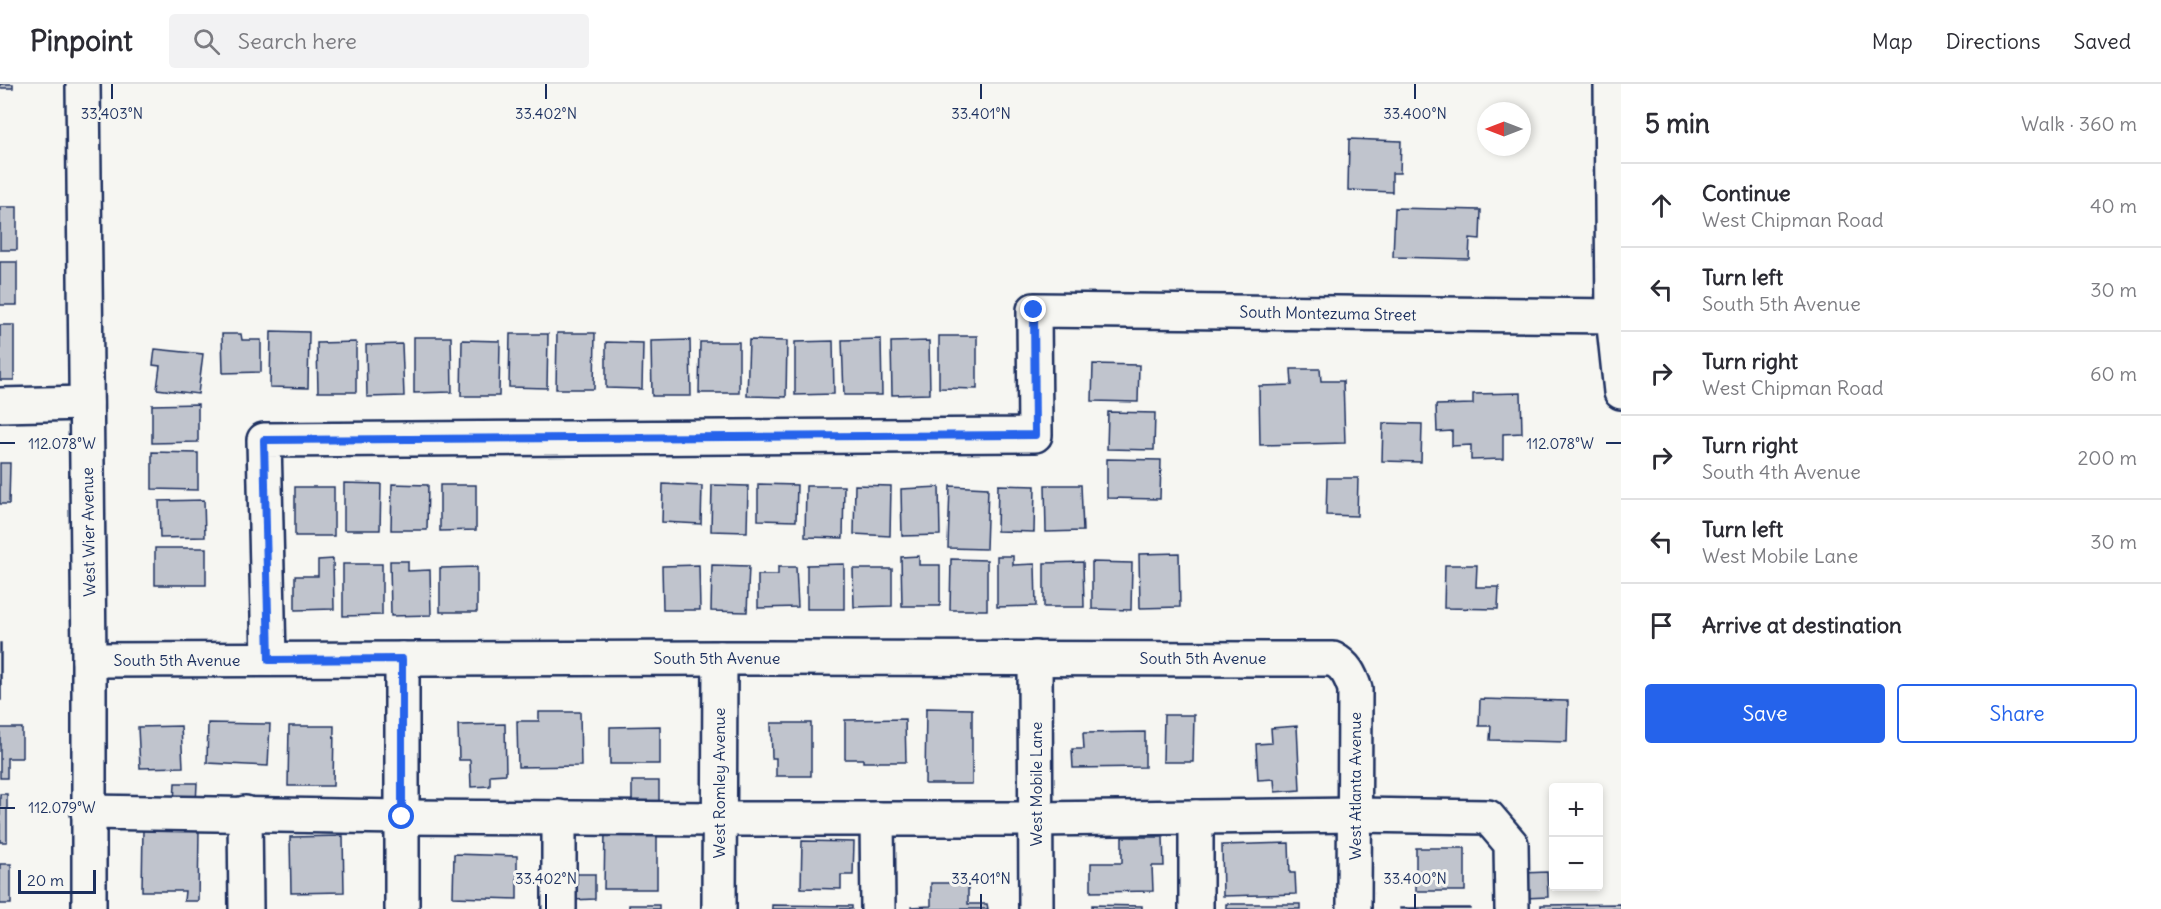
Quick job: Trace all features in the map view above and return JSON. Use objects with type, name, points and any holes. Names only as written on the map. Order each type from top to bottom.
[{"type":"street","name":"West Wier Avenue","points":[[83,84],[89,660],[89,909]]},
{"type":"street","points":[[1611,84],[1616,118],[1617,316],[1621,392]]},
{"type":"street","name":"South Montezuma Street","points":[[269,660],[264,440],[1035,435],[1034,310],[1617,316]]},
{"type":"street","points":[[0,405],[86,403]]},
{"type":"street","name":"West Romley Avenue","points":[[719,909],[720,658]]},
{"type":"street","name":"West Mobile Lane","points":[[1035,658],[1036,909]]},
{"type":"street","name":"South 5th Avenue","points":[[89,660],[1318,658],[1333,659],[1344,665]]},
{"type":"street","points":[[402,659],[402,909]]},
{"type":"street","name":"West Atlanta Avenue","points":[[1344,665],[1355,689],[1354,909]]},
{"type":"street","points":[[88,812],[719,819],[1036,819],[1355,815],[1488,817],[1511,844],[1512,909]]},
{"type":"street","points":[[245,813],[246,909]]},
{"type":"street","points":[[559,817],[559,909]]},
{"type":"street","points":[[1196,817],[1196,909]]},
{"type":"street","points":[[877,819],[878,909]]},
{"type":"building","points":[[0,84],[13,84],[13,88],[0,88]]},
{"type":"building","points":[[1349,139],[1401,141],[1400,173],[1392,173],[1392,192],[1348,190]]},
{"type":"building","points":[[0,207],[17,207],[17,250],[0,250]]},
{"type":"building","points":[[1395,208],[1481,210],[1480,239],[1470,238],[1469,259],[1393,257]]},
{"type":"building","points":[[0,262],[17,262],[17,305],[0,305]]},
{"type":"building","points":[[0,325],[14,325],[14,380],[0,380]]},
{"type":"building","points":[[271,331],[309,332],[308,388],[270,387]]},
{"type":"building","points":[[557,333],[595,333],[594,389],[556,389]]},
{"type":"building","points":[[222,334],[241,334],[242,340],[261,340],[261,372],[223,373]]},
{"type":"building","points":[[510,334],[548,334],[547,388],[509,387]]},
{"type":"building","points":[[939,336],[977,336],[977,389],[939,388]]},
{"type":"building","points":[[414,337],[451,337],[452,392],[414,393]]},
{"type":"building","points":[[881,339],[882,395],[844,395],[842,340]]},
{"type":"building","points":[[462,340],[500,341],[499,396],[461,396]]},
{"type":"building","points":[[690,340],[691,396],[652,396],[651,341]]},
{"type":"building","points":[[749,340],[787,341],[786,397],[747,396]]},
{"type":"building","points":[[833,341],[834,394],[795,395],[795,342]]},
{"type":"building","points":[[929,341],[930,394],[892,395],[891,342]]},
{"type":"building","points":[[356,342],[356,392],[318,392],[317,343]]},
{"type":"building","points":[[606,342],[643,343],[642,389],[606,388]]},
{"type":"building","points":[[700,342],[739,342],[739,393],[699,393]]},
{"type":"building","points":[[402,344],[404,396],[367,397],[366,345]]},
{"type":"building","points":[[155,349],[203,354],[198,394],[157,389],[160,366],[153,365]]},
{"type":"building","points":[[1093,364],[1139,365],[1138,402],[1092,401]]},
{"type":"building","points":[[1291,369],[1320,369],[1321,381],[1343,381],[1345,443],[1260,445],[1259,386],[1292,385]]},
{"type":"building","points":[[1521,393],[1522,433],[1503,434],[1503,459],[1471,460],[1471,445],[1452,446],[1452,431],[1437,432],[1436,405],[1473,404],[1473,394]]},
{"type":"building","points":[[198,404],[198,442],[152,443],[152,405]]},
{"type":"building","points":[[1108,412],[1155,413],[1154,450],[1107,449]]},
{"type":"building","points":[[1383,423],[1422,424],[1421,462],[1382,461]]},
{"type":"building","points":[[152,452],[198,453],[198,490],[152,489]]},
{"type":"building","points":[[1107,459],[1161,460],[1160,499],[1107,498]]},
{"type":"building","points":[[0,463],[10,463],[9,504],[0,504]]},
{"type":"building","points":[[1327,478],[1358,478],[1357,516],[1326,515]]},
{"type":"building","points":[[344,483],[381,484],[380,530],[344,530]]},
{"type":"building","points":[[392,484],[428,485],[427,530],[391,530]]},
{"type":"building","points":[[663,484],[702,486],[701,524],[662,522]]},
{"type":"building","points":[[758,484],[797,485],[796,521],[758,520]]},
{"type":"building","points":[[440,485],[476,485],[476,530],[440,531]]},
{"type":"building","points":[[712,485],[748,486],[747,532],[711,531]]},
{"type":"building","points":[[855,485],[891,486],[890,536],[854,534]]},
{"type":"building","points":[[998,485],[1035,486],[1034,532],[997,531]]},
{"type":"building","points":[[1045,485],[1081,485],[1083,531],[1046,532]]},
{"type":"building","points":[[806,486],[844,486],[843,538],[805,537]]},
{"type":"building","points":[[950,486],[988,488],[986,549],[948,548]]},
{"type":"building","points":[[295,487],[334,487],[334,536],[295,536]]},
{"type":"building","points":[[939,487],[940,535],[902,536],[901,489]]},
{"type":"building","points":[[204,500],[205,537],[160,538],[159,501]]},
{"type":"building","points":[[155,548],[206,548],[206,585],[155,585]]},
{"type":"building","points":[[1179,553],[1180,607],[1140,608],[1139,554]]},
{"type":"building","points":[[919,556],[919,565],[940,565],[940,606],[902,606],[901,557]]},
{"type":"building","points":[[997,556],[1013,556],[1013,565],[1035,564],[1036,606],[997,607]]},
{"type":"building","points":[[333,559],[334,609],[295,610],[295,576],[318,576],[318,560]]},
{"type":"building","points":[[951,559],[987,560],[987,610],[950,610]]},
{"type":"building","points":[[390,561],[408,561],[408,571],[430,570],[431,615],[391,616]]},
{"type":"building","points":[[1083,562],[1084,607],[1044,607],[1044,563]]},
{"type":"building","points":[[1092,562],[1132,563],[1131,610],[1092,609]]},
{"type":"building","points":[[343,564],[382,564],[382,615],[343,616]]},
{"type":"building","points":[[844,564],[844,609],[807,609],[807,565]]},
{"type":"building","points":[[699,565],[700,610],[663,610],[662,566]]},
{"type":"building","points":[[712,565],[749,566],[747,612],[711,611]]},
{"type":"building","points":[[1445,565],[1477,565],[1476,587],[1499,587],[1498,609],[1444,608]]},
{"type":"building","points":[[477,567],[477,612],[440,612],[440,568]]},
{"type":"building","points":[[778,567],[796,567],[798,607],[758,608],[758,575],[778,575]]},
{"type":"building","points":[[853,569],[892,569],[892,606],[854,607]]},
{"type":"building","points":[[1,643],[1,700],[0,700]]},
{"type":"building","points":[[1480,699],[1568,701],[1567,742],[1490,740],[1491,726],[1479,726]]},
{"type":"building","points":[[926,708],[972,709],[972,784],[925,784]]},
{"type":"building","points":[[539,712],[580,712],[581,766],[518,767],[517,721],[539,721]]},
{"type":"building","points":[[1164,715],[1194,715],[1193,762],[1163,762]]},
{"type":"building","points":[[905,719],[906,762],[863,762],[863,759],[845,759],[845,720]]},
{"type":"building","points":[[208,723],[270,724],[268,766],[207,763]]},
{"type":"building","points":[[771,723],[811,723],[811,776],[776,776],[776,758],[772,758]]},
{"type":"building","points":[[505,724],[506,774],[490,775],[490,786],[471,787],[470,760],[459,760],[458,725]]},
{"type":"building","points":[[181,726],[183,767],[140,768],[138,727]]},
{"type":"building","points":[[289,726],[334,726],[333,786],[288,786]]},
{"type":"building","points":[[660,726],[660,764],[610,764],[610,727]]},
{"type":"building","points":[[1297,726],[1300,790],[1275,792],[1274,779],[1258,780],[1256,744],[1272,743],[1271,728]]},
{"type":"building","points":[[0,728],[22,728],[22,758],[7,758],[7,778],[0,778]]},
{"type":"building","points":[[1145,732],[1145,767],[1073,768],[1072,749],[1084,749],[1083,733]]},
{"type":"building","points":[[632,781],[659,781],[659,803],[632,803]]},
{"type":"building","points":[[175,783],[197,783],[196,805],[174,804]]},
{"type":"building","points":[[0,794],[7,794],[7,842],[0,842]]},
{"type":"building","points":[[143,828],[199,829],[198,901],[184,901],[185,891],[142,891]]},
{"type":"building","points":[[605,830],[657,831],[657,889],[604,889]]},
{"type":"building","points":[[343,836],[344,892],[291,893],[290,837]]},
{"type":"building","points":[[1122,837],[1163,837],[1164,866],[1152,866],[1153,891],[1091,892],[1091,863],[1122,863]]},
{"type":"building","points":[[802,841],[854,842],[853,875],[841,875],[841,889],[801,888]]},
{"type":"building","points":[[1289,843],[1290,873],[1295,873],[1296,894],[1223,896],[1222,845]]},
{"type":"building","points":[[1416,848],[1465,848],[1465,891],[1416,891]]},
{"type":"building","points":[[454,854],[517,856],[517,899],[453,897]]},
{"type":"building","points":[[0,864],[11,864],[11,904],[0,904]]},
{"type":"building","points":[[1547,872],[1548,897],[1525,898],[1523,873]]},
{"type":"building","points":[[571,874],[595,874],[595,899],[572,900]]},
{"type":"building","points":[[931,883],[968,883],[968,904],[987,904],[988,909],[911,909],[911,907],[931,906]]},
{"type":"building","points":[[1226,904],[1300,904],[1300,909],[1226,909]]},
{"type":"building","points":[[1621,904],[1621,909],[1541,909],[1541,905]]},
{"type":"building","points":[[629,905],[659,905],[659,909],[629,909]]},
{"type":"building","points":[[772,905],[852,906],[852,909],[772,909]]},
{"type":"building","points":[[1092,905],[1142,906],[1142,909],[1092,909]]},
{"type":"building","points":[[1470,908],[1470,909],[1400,909]]},
{"type":"route","points":[[402,817],[402,659],[269,660],[264,440],[1035,435],[1034,310]]}]
